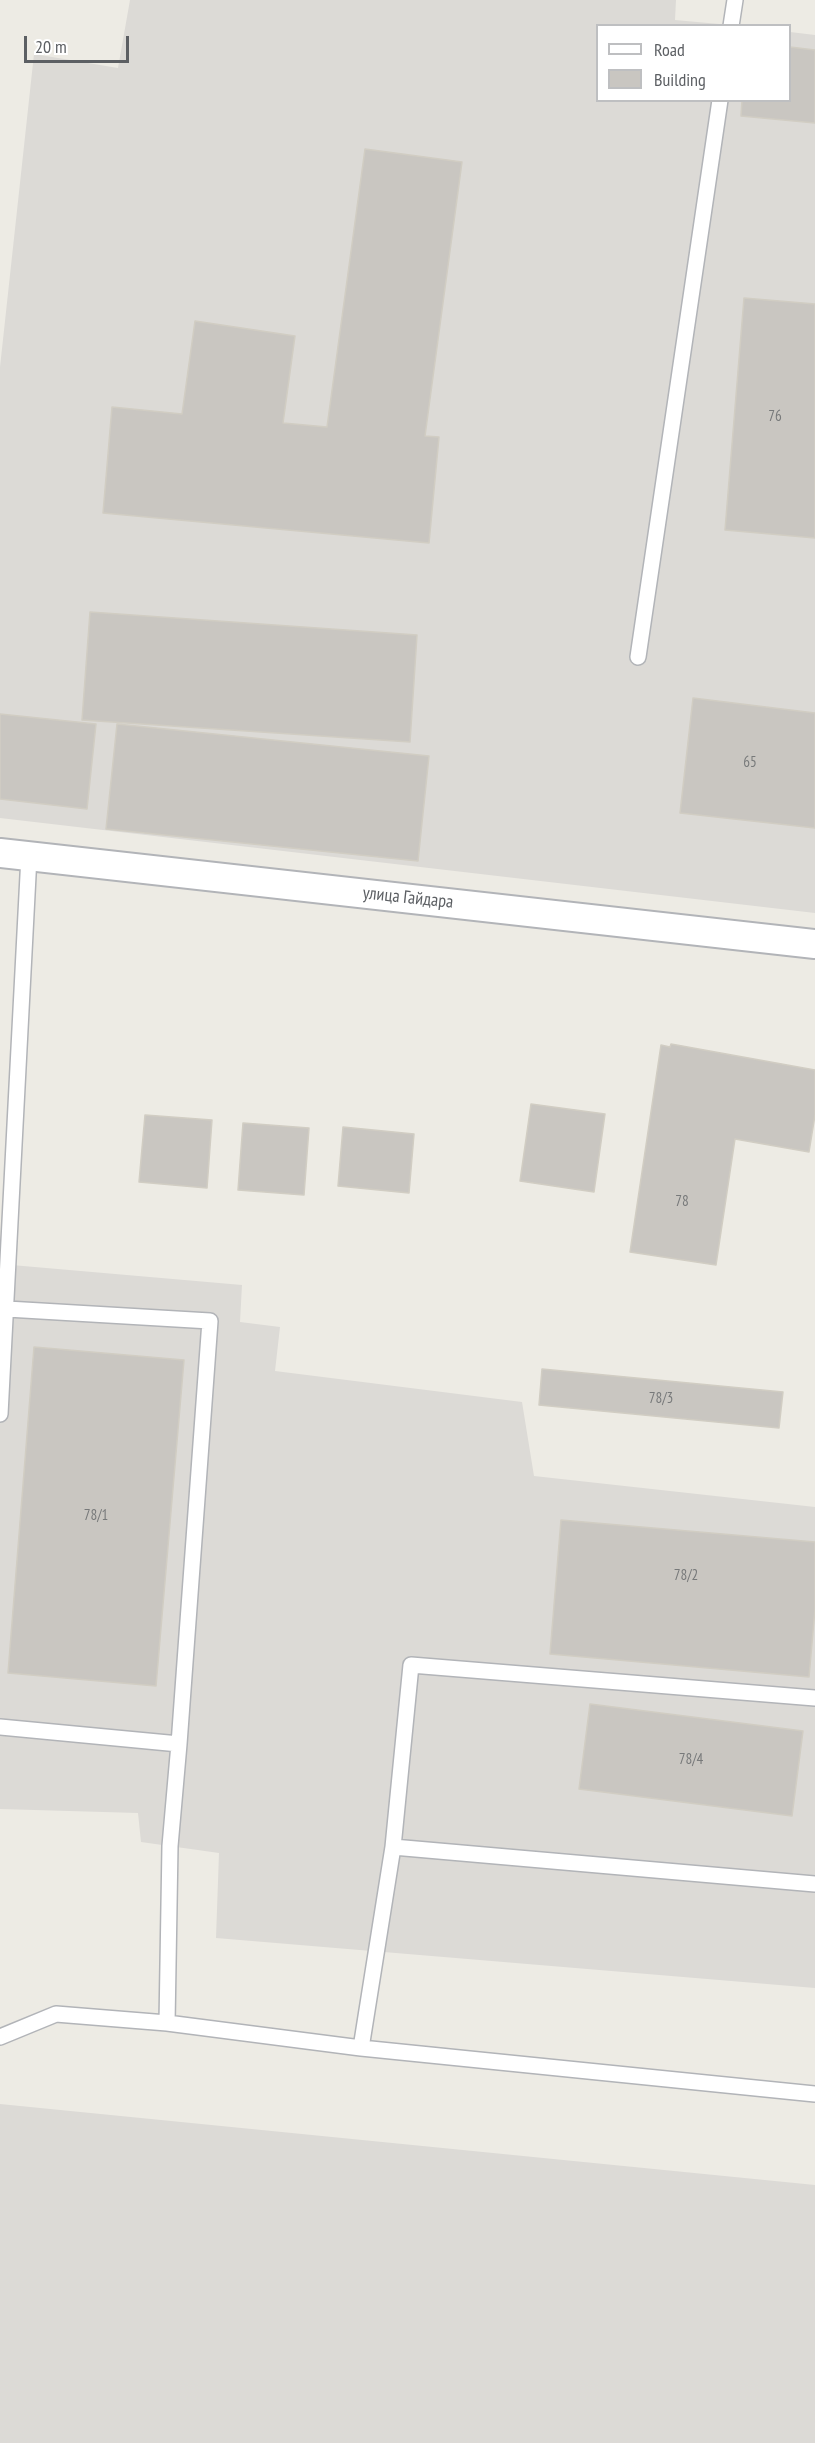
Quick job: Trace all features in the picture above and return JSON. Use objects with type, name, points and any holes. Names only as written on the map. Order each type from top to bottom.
[{"type":"street","name":"улица Гайдара","points":[[0,854],[815,944]]},
{"type":"lane","points":[[732,24],[735,0]]},
{"type":"lane","points":[[638,657],[720,102]]},
{"type":"lane","points":[[0,1414],[29,856]]},
{"type":"lane","points":[[7,1309],[210,1322],[170,1846],[167,2023]]},
{"type":"lane","points":[[361,2048],[393,1846],[411,1665],[815,1698]]},
{"type":"lane","points":[[0,1727],[179,1744]]},
{"type":"lane","points":[[393,1846],[815,1884]]},
{"type":"lane","points":[[0,2037],[56,2014],[167,2023],[361,2048],[815,2094]]},
{"type":"shaded area","points":[[130,0],[676,0],[675,20],[719,24],[596,24],[596,102],[791,102],[791,32],[815,35],[815,913],[0,818],[0,367],[34,54],[118,68]]},
{"type":"shaded area","points":[[0,1264],[242,1285],[240,1322],[280,1327],[275,1371],[522,1402],[534,1476],[815,1507],[815,1988],[216,1938],[219,1853],[141,1842],[138,1813],[0,1809]]},
{"type":"shaded area","points":[[0,2104],[815,2185],[815,2443],[0,2443]]},
{"type":"building","points":[[791,47],[815,50],[815,123],[741,116],[742,102],[791,102]]},
{"type":"building","points":[[365,149],[462,162],[425,436],[439,437],[429,543],[103,513],[112,407],[182,414],[195,321],[295,336],[283,423],[327,427]]},
{"type":"building","points":[[744,298],[815,304],[815,538],[725,530]]},
{"type":"building","points":[[90,612],[417,635],[410,742],[82,720]]},
{"type":"building","points":[[693,698],[815,713],[815,828],[680,813]]},
{"type":"building","points":[[0,714],[96,724],[87,809],[0,799]]},
{"type":"building","points":[[117,724],[429,756],[418,861],[106,829]]},
{"type":"building","points":[[671,1044],[815,1070],[815,1115],[809,1152],[735,1139],[716,1265],[630,1252],[661,1045],[670,1047]]},
{"type":"building","points":[[531,1104],[605,1114],[594,1192],[520,1181]]},
{"type":"building","points":[[145,1115],[212,1120],[207,1188],[139,1182]]},
{"type":"building","points":[[243,1123],[309,1128],[304,1195],[238,1190]]},
{"type":"building","points":[[343,1127],[414,1134],[409,1193],[338,1186]]},
{"type":"building","points":[[34,1347],[184,1360],[156,1686],[8,1673]]},
{"type":"building","points":[[542,1369],[783,1392],[779,1428],[539,1405]]},
{"type":"building","points":[[561,1520],[815,1542],[815,1609],[809,1677],[550,1654]]},
{"type":"building","points":[[590,1704],[803,1731],[792,1816],[579,1789]]}]
